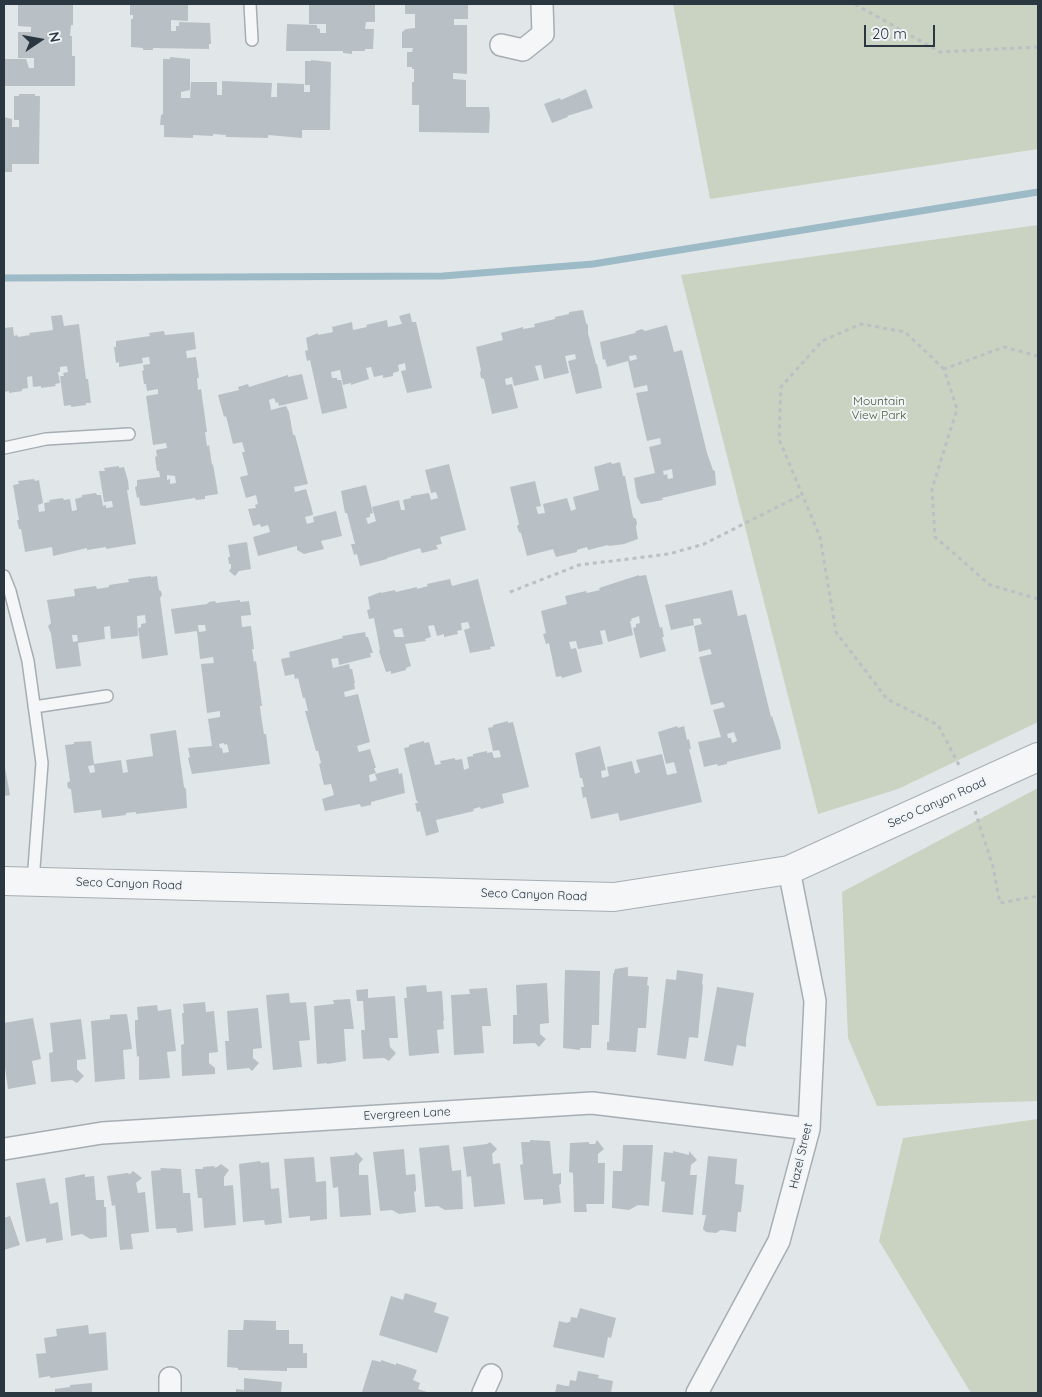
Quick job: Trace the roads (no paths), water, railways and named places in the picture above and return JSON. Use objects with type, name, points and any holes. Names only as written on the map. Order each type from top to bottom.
[{"type":"street","points":[[501,45],[523,50],[543,34],[542,4]]},
{"type":"street","name":"Seco Canyon Road","points":[[4,881],[614,898],[788,870],[1038,757]]},
{"type":"street","name":"Hazel Street","points":[[697,1393],[779,1241],[809,1129],[815,1002],[788,870]]},
{"type":"street","name":"Evergreen Lane","points":[[4,1149],[102,1133],[592,1103],[809,1129]]},
{"type":"lane","points":[[250,4],[252,40]]},
{"type":"lane","points":[[4,448],[46,439],[129,434]]},
{"type":"lane","points":[[4,576],[10,591],[28,661],[42,763],[32,881]]},
{"type":"lane","points":[[34,707],[107,696]]},
{"type":"waterway","points":[[4,278],[443,276],[593,264],[1038,192]]},
{"type":"park label","name":"Mountain View Park","points":[[879,408]]}]
